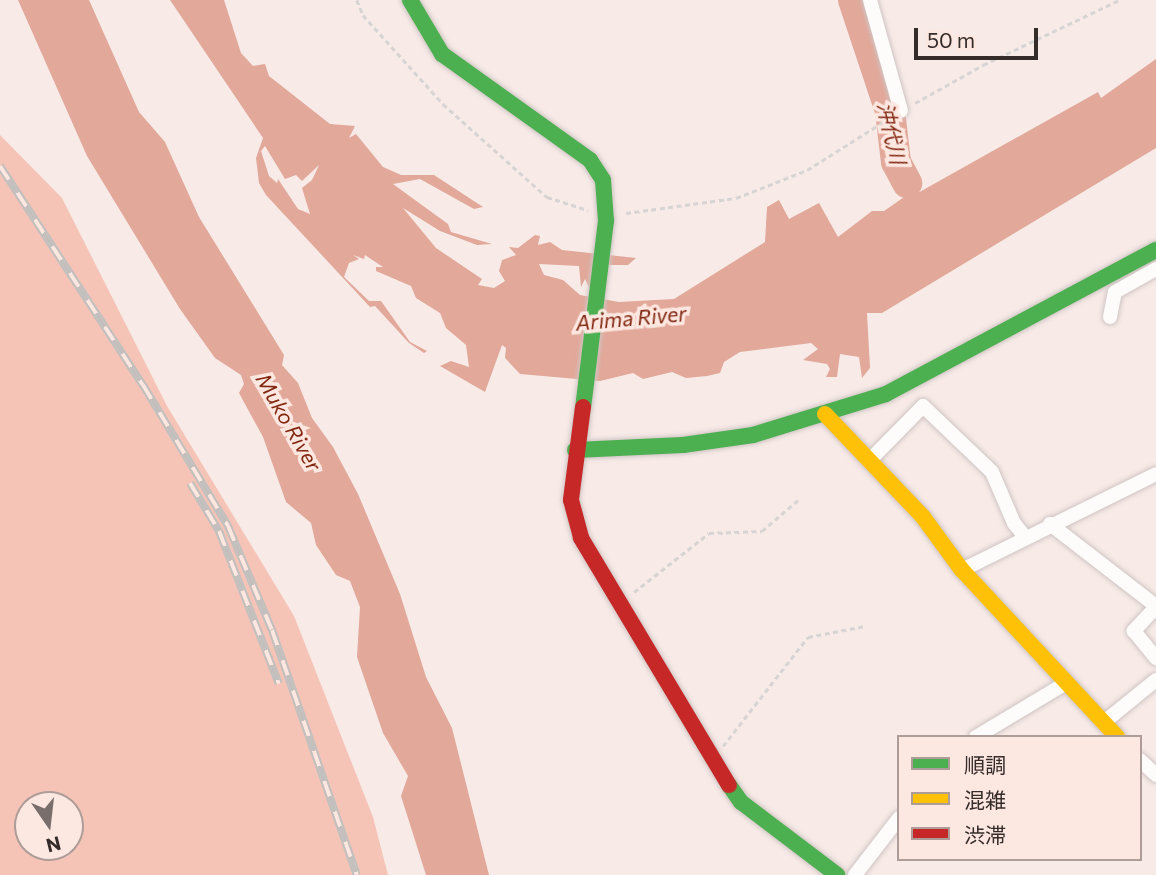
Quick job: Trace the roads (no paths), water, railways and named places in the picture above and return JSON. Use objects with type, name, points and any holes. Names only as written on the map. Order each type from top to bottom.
[{"type":"street","points":[[410,0],[442,54],[590,160],[607,193],[606,221],[576,443],[571,500],[581,538],[711,761],[741,802],[837,875]]},
{"type":"street","points":[[870,0],[899,112]]},
{"type":"street","points":[[576,443],[683,445],[741,437],[825,414],[913,383],[1156,250]]},
{"type":"street","points":[[1110,317],[1115,292],[1156,269]]},
{"type":"street","points":[[869,461],[923,406],[992,472],[1014,523],[1025,537]]},
{"type":"street","points":[[825,414],[923,517],[962,570],[1115,735]]},
{"type":"street","points":[[962,570],[1050,524],[1156,474]]},
{"type":"street","points":[[1050,524],[1156,606],[1134,631],[1156,658]]},
{"type":"street","points":[[1103,723],[1156,680]]},
{"type":"street","points":[[979,735],[1066,683]]},
{"type":"street","points":[[1142,762],[1156,775]]},
{"type":"street","points":[[855,875],[897,821]]},
{"type":"water","name":"Muko River","points":[[18,0],[89,0],[139,112],[165,142],[199,217],[284,355],[282,365],[298,383],[312,418],[333,447],[358,494],[400,594],[426,677],[452,728],[489,875],[426,875],[401,796],[408,776],[383,733],[357,657],[360,607],[350,581],[336,575],[316,545],[311,523],[286,502],[263,437],[239,393],[244,384],[241,375],[215,358],[180,309],[87,156]]},
{"type":"water","name":"Arima River","points":[[170,0],[224,0],[241,53],[253,66],[265,64],[269,76],[330,124],[355,126],[349,138],[356,134],[383,167],[401,175],[434,175],[483,207],[474,209],[420,179],[393,184],[448,224],[451,232],[492,244],[477,245],[440,231],[403,208],[436,248],[482,279],[478,285],[494,288],[505,281],[499,271],[502,260],[516,255],[509,247],[518,248],[535,235],[540,236],[538,245],[550,242],[562,250],[636,258],[628,265],[596,265],[590,289],[585,279],[581,287],[579,266],[539,264],[544,275],[563,280],[580,295],[619,302],[674,299],[765,242],[767,207],[779,200],[789,219],[819,203],[838,237],[872,211],[884,211],[907,195],[904,177],[892,163],[892,148],[896,146],[897,160],[916,194],[1098,92],[1101,98],[1156,59],[1156,148],[882,313],[867,313],[870,368],[862,378],[859,357],[840,354],[837,377],[826,377],[830,369],[827,364],[803,360],[818,349],[811,343],[740,352],[724,362],[720,373],[707,376],[686,378],[672,372],[643,379],[633,373],[600,381],[520,374],[505,358],[506,348],[502,345],[485,392],[440,366],[451,361],[469,367],[466,345],[446,328],[440,313],[416,298],[411,286],[376,271],[376,267],[383,267],[365,255],[364,259],[353,255],[359,259],[349,263],[344,277],[369,301],[381,301],[410,342],[427,351],[424,353],[409,343],[375,306],[370,307],[266,195],[259,183],[256,158],[263,138]],"holes":[[[265,146],[285,179],[296,175],[302,181],[319,165],[312,180],[302,188],[310,214],[298,209],[278,179],[277,183],[269,176],[261,151]]]},
{"type":"waterway","name":"沖代川","points":[[853,0],[890,111],[896,162],[907,183]]},
{"type":"railway","points":[[0,166],[143,385],[228,526],[272,630],[357,875]]},
{"type":"railway","points":[[190,483],[219,531],[279,684]]}]
